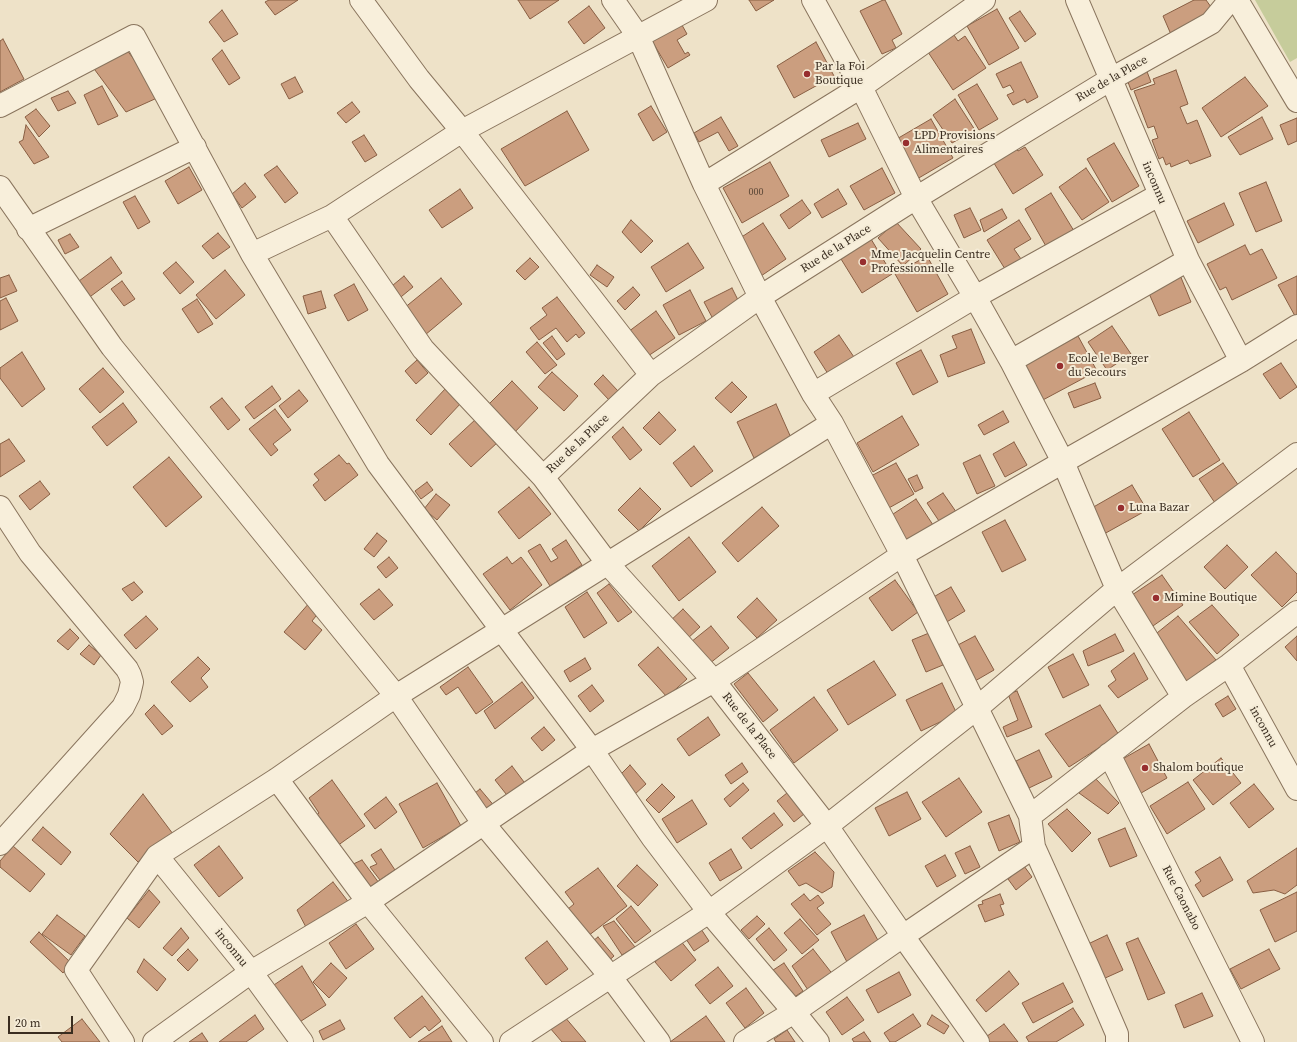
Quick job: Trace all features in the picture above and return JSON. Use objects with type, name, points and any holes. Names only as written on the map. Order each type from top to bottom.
[{"type":"street","points":[[361,0],[419,79],[462,131],[651,375]]},
{"type":"street","points":[[613,0],[638,36],[704,184],[760,297],[813,394],[832,423],[902,555],[1030,816],[1034,847],[1096,984],[1117,1034],[1117,1042]]},
{"type":"street","points":[[252,254],[332,216],[462,131],[706,0]]},
{"type":"street","points":[[813,0],[861,87],[916,198],[1011,361],[1063,462],[1117,589],[1183,697]]},
{"type":"street","points":[[704,184],[861,87],[984,0]]},
{"type":"street","name":"inconnu","points":[[1076,0],[1188,260],[1241,361]]},
{"type":"street","name":"Rue de la Place","points":[[978,1042],[827,826],[714,681],[608,564],[543,477],[651,375],[760,297],[916,198],[1111,79],[1211,23],[1230,0]]},
{"type":"street","points":[[1237,0],[1290,73],[1297,101]]},
{"type":"street","points":[[0,106],[134,36],[252,254],[378,464],[592,750],[652,837],[709,912],[818,1042]]},
{"type":"street","points":[[28,229],[195,147]]},
{"type":"street","points":[[0,187],[112,347],[396,696],[483,823],[610,976],[659,1042]]},
{"type":"street","points":[[813,394],[975,297],[1159,195]]},
{"type":"street","points":[[332,216],[423,349],[543,477]]},
{"type":"street","points":[[1011,361],[1188,260]]},
{"type":"street","points":[[154,1042],[251,972],[368,902],[592,750],[714,681],[902,555],[1241,361],[1297,326]]},
{"type":"street","points":[[124,1042],[76,970],[157,856],[277,779],[396,696],[832,423]]},
{"type":"street","points":[[511,1042],[709,912],[827,826],[977,708],[1117,589],[1297,454]]},
{"type":"street","points":[[0,507],[30,553],[127,669],[132,682],[129,695],[123,707],[0,844]]},
{"type":"street","points":[[1030,816],[1183,697],[1229,665],[1297,612]]},
{"type":"street","name":"inconnu","points":[[1229,665],[1295,780]]},
{"type":"street","name":"Rue Caonabo","points":[[1109,754],[1253,1042]]},
{"type":"street","points":[[277,779],[368,902],[482,1042]]},
{"type":"street","points":[[745,1042],[794,1012],[1034,847]]},
{"type":"street","name":"inconnu","points":[[157,856],[251,972],[302,1042]]},
{"type":"green space","points":[[1255,0],[1297,0],[1297,58],[1290,62]]},
{"type":"building","points":[[269,0],[298,0],[275,15],[265,2]]},
{"type":"building","points":[[518,0],[559,0],[530,19]]},
{"type":"building","points":[[749,0],[774,0],[756,11]]},
{"type":"building","points":[[885,0],[902,34],[892,40],[896,48],[882,54],[860,11]]},
{"type":"building","points":[[1194,0],[1206,0],[1211,7],[1206,11],[1211,19],[1173,39],[1163,16]]},
{"type":"building","points":[[589,6],[605,28],[584,44],[568,22]]},
{"type":"building","points":[[997,9],[1019,48],[989,65],[967,26]]},
{"type":"building","points":[[222,10],[238,34],[224,42],[209,22]]},
{"type":"building","points":[[1020,11],[1036,34],[1025,42],[1009,18]]},
{"type":"building","points":[[678,18],[687,34],[677,40],[685,54],[688,52],[690,55],[668,68],[649,36]]},
{"type":"building","points":[[954,35],[958,41],[965,36],[986,68],[953,90],[928,52]]},
{"type":"building","points":[[3,39],[24,79],[0,92],[0,41]]},
{"type":"building","points":[[816,42],[834,76],[794,98],[777,66]]},
{"type":"building","points":[[126,49],[153,84],[157,98],[126,112],[92,66]]},
{"type":"building","points":[[222,50],[240,78],[229,85],[212,59]]},
{"type":"building","points":[[1021,62],[1038,97],[1027,103],[1025,99],[1013,105],[1007,95],[1014,92],[1010,85],[1003,88],[996,74]]},
{"type":"building","points":[[1146,69],[1151,82],[1131,90],[1126,77]]},
{"type":"building","points":[[1176,70],[1188,104],[1180,107],[1187,124],[1197,120],[1211,156],[1190,164],[1188,160],[1171,167],[1170,163],[1166,165],[1163,157],[1159,159],[1152,140],[1158,138],[1154,126],[1148,128],[1134,91],[1155,84],[1153,79]]},
{"type":"building","points":[[295,77],[303,92],[289,99],[281,84]]},
{"type":"building","points":[[1245,77],[1268,106],[1221,137],[1202,108]]},
{"type":"building","points":[[977,84],[998,119],[979,130],[958,95]]},
{"type":"building","points":[[102,86],[118,116],[98,125],[84,95]]},
{"type":"building","points":[[68,91],[76,103],[58,111],[51,98]]},
{"type":"building","points":[[955,99],[975,130],[952,143],[933,115]]},
{"type":"building","points":[[352,102],[360,112],[346,123],[337,113]]},
{"type":"building","points":[[651,106],[667,132],[653,141],[638,114]]},
{"type":"building","points":[[36,109],[50,126],[39,137],[25,117]]},
{"type":"building","points":[[567,111],[589,150],[525,186],[501,149]]},
{"type":"building","points":[[721,117],[738,146],[729,151],[718,132],[699,142],[694,133]]},
{"type":"building","points":[[1262,117],[1273,139],[1240,155],[1228,137]]},
{"type":"building","points":[[1297,118],[1297,141],[1288,145],[1280,125]]},
{"type":"building","points":[[931,119],[953,158],[917,179],[895,140]]},
{"type":"building","points":[[858,123],[866,139],[829,157],[821,140]]},
{"type":"building","points":[[26,125],[49,157],[34,164],[19,142],[23,140]]},
{"type":"building","points":[[364,135],[377,155],[365,162],[352,142]]},
{"type":"building","points":[[1114,143],[1139,186],[1112,202],[1087,159]]},
{"type":"building","points":[[1014,146],[1018,151],[1025,147],[1043,175],[1013,194],[992,160]]},
{"type":"building","points":[[770,162],[789,196],[742,223],[723,188]]},
{"type":"building","points":[[277,166],[298,193],[285,203],[264,175]]},
{"type":"building","points":[[189,167],[202,190],[178,204],[165,181]]},
{"type":"building","points":[[882,168],[895,193],[864,210],[850,186]]},
{"type":"building","points":[[1086,168],[1109,202],[1082,220],[1059,187]]},
{"type":"building","points":[[1266,182],[1282,221],[1256,232],[1239,193]]},
{"type":"building","points":[[245,183],[256,197],[242,208],[232,194]]},
{"type":"building","points":[[460,189],[473,208],[442,228],[429,210]]},
{"type":"building","points":[[838,189],[847,204],[822,218],[814,204]]},
{"type":"building","points":[[1051,193],[1074,231],[1047,248],[1025,209]]},
{"type":"building","points":[[135,196],[150,222],[138,229],[123,202]]},
{"type":"building","points":[[802,200],[811,213],[789,229],[780,215]]},
{"type":"building","points":[[1224,203],[1234,225],[1198,243],[1187,221]]},
{"type":"building","points":[[970,208],[981,230],[964,238],[954,215]]},
{"type":"building","points":[[1002,209],[1007,218],[984,232],[980,220]]},
{"type":"building","points":[[631,220],[653,241],[641,253],[622,232]]},
{"type":"building","points":[[1019,220],[1031,239],[1014,249],[1021,259],[1005,269],[987,240]]},
{"type":"building","points":[[896,222],[921,249],[903,266],[878,238]]},
{"type":"building","points":[[763,223],[786,259],[761,276],[737,240]]},
{"type":"building","points":[[218,233],[230,247],[213,259],[202,246]]},
{"type":"building","points":[[70,234],[79,247],[65,254],[58,240]]},
{"type":"building","points":[[871,239],[892,274],[862,293],[841,259]]},
{"type":"building","points":[[688,243],[704,268],[666,292],[651,267]]},
{"type":"building","points":[[1245,245],[1250,255],[1262,249],[1277,278],[1232,300],[1226,287],[1220,290],[1207,264]]},
{"type":"building","points":[[927,256],[948,294],[917,312],[895,274]]},
{"type":"building","points":[[111,257],[122,273],[87,299],[75,284]]},
{"type":"building","points":[[530,258],[539,267],[525,280],[516,271]]},
{"type":"building","points":[[176,262],[194,282],[180,294],[163,273]]},
{"type":"building","points":[[597,265],[614,277],[607,287],[590,275]]},
{"type":"building","points":[[225,270],[245,295],[216,319],[196,295]]},
{"type":"building","points":[[9,275],[17,291],[0,298],[0,278]]},
{"type":"building","points":[[1180,275],[1191,302],[1159,316],[1147,289]]},
{"type":"building","points":[[404,276],[413,287],[396,301],[387,290]]},
{"type":"building","points":[[1297,276],[1297,315],[1295,316],[1278,285]]},
{"type":"building","points":[[441,278],[462,304],[425,335],[403,309]]},
{"type":"building","points":[[122,281],[135,299],[124,306],[111,289]]},
{"type":"building","points":[[354,284],[368,310],[348,321],[334,295]]},
{"type":"building","points":[[633,287],[640,295],[625,310],[617,301]]},
{"type":"building","points":[[732,288],[740,304],[713,319],[704,302]]},
{"type":"building","points":[[690,290],[706,321],[679,335],[663,305]]},
{"type":"building","points":[[321,291],[326,308],[308,314],[303,296]]},
{"type":"building","points":[[557,297],[585,333],[579,338],[576,334],[567,342],[556,328],[539,340],[530,328],[547,315],[542,308]]},
{"type":"building","points":[[6,298],[18,321],[0,330],[0,301]]},
{"type":"building","points":[[197,299],[213,324],[198,333],[182,309]]},
{"type":"building","points":[[656,311],[675,338],[648,356],[628,332]]},
{"type":"building","points":[[1112,326],[1131,354],[1107,370],[1088,342]]},
{"type":"building","points":[[971,329],[985,363],[948,377],[940,355],[957,348],[952,336]]},
{"type":"building","points":[[839,335],[856,360],[830,377],[814,352]]},
{"type":"building","points":[[552,336],[565,354],[557,360],[543,343]]},
{"type":"building","points":[[1078,336],[1097,371],[1041,401],[1022,366]]},
{"type":"building","points":[[537,342],[557,365],[545,374],[526,352]]},
{"type":"building","points":[[921,350],[938,382],[913,395],[896,363]]},
{"type":"building","points":[[22,352],[45,389],[22,407],[0,378],[0,368]]},
{"type":"building","points":[[417,360],[428,373],[416,384],[405,371]]},
{"type":"building","points":[[1281,363],[1297,387],[1280,399],[1263,374]]},
{"type":"building","points":[[103,368],[124,392],[100,413],[79,389]]},
{"type":"building","points":[[552,372],[578,396],[564,411],[538,387]]},
{"type":"building","points":[[603,375],[618,391],[609,400],[594,384]]},
{"type":"building","points":[[512,381],[538,408],[511,436],[485,408]]},
{"type":"building","points":[[732,382],[747,397],[731,413],[715,398]]},
{"type":"building","points":[[1095,383],[1101,398],[1074,408],[1068,393]]},
{"type":"building","points":[[272,386],[281,399],[254,419],[245,407]]},
{"type":"building","points":[[446,388],[462,402],[431,435],[416,420]]},
{"type":"building","points":[[299,390],[308,401],[288,418],[279,406]]},
{"type":"building","points":[[222,398],[240,420],[228,430],[210,407]]},
{"type":"building","points":[[123,403],[137,422],[107,446],[92,427]]},
{"type":"building","points":[[776,404],[792,440],[754,458],[737,422]]},
{"type":"building","points":[[275,409],[291,430],[273,444],[278,450],[271,456],[249,429]]},
{"type":"building","points":[[1003,411],[1009,422],[984,435],[978,425]]},
{"type":"building","points":[[659,412],[676,430],[660,445],[643,428]]},
{"type":"building","points":[[1189,412],[1220,460],[1193,477],[1162,429]]},
{"type":"building","points":[[902,416],[919,445],[873,472],[857,443]]},
{"type":"building","points":[[476,419],[498,442],[471,467],[449,444]]},
{"type":"building","points":[[623,427],[642,450],[630,460],[612,437]]},
{"type":"building","points":[[9,439],[25,461],[0,477],[0,444]]},
{"type":"building","points":[[1014,442],[1027,465],[1005,477],[993,454]]},
{"type":"building","points":[[694,446],[713,471],[691,487],[673,463]]},
{"type":"building","points":[[339,455],[347,464],[349,463],[358,475],[325,501],[313,485],[319,480],[314,474]]},
{"type":"building","points":[[980,455],[995,486],[977,494],[963,463]]},
{"type":"building","points":[[169,457],[202,497],[166,527],[133,487]]},
{"type":"building","points":[[896,463],[914,494],[887,509],[869,477]]},
{"type":"building","points":[[1223,463],[1241,489],[1217,506],[1199,479]]},
{"type":"building","points":[[917,475],[923,488],[915,492],[908,479]]},
{"type":"building","points":[[40,481],[50,494],[30,510],[19,496]]},
{"type":"building","points":[[427,482],[433,490],[421,499],[415,491]]},
{"type":"building","points":[[1132,485],[1147,510],[1104,534],[1090,509]]},
{"type":"building","points":[[529,487],[551,514],[519,539],[498,512]]},
{"type":"building","points":[[640,488],[661,509],[639,531],[618,510]]},
{"type":"building","points":[[943,493],[959,516],[943,527],[927,503]]},
{"type":"building","points":[[436,494],[450,505],[437,520],[424,509]]},
{"type":"building","points":[[916,499],[935,528],[907,547],[887,518]]},
{"type":"building","points":[[762,507],[779,526],[738,562],[722,543]]},
{"type":"building","points":[[1005,520],[1026,560],[1002,572],[982,532]]},
{"type":"building","points":[[377,533],[387,541],[374,557],[364,549]]},
{"type":"building","points":[[689,537],[716,572],[679,601],[652,566]]},
{"type":"building","points":[[566,540],[582,565],[550,586],[528,551],[540,544],[551,562],[558,558],[552,549]]},
{"type":"building","points":[[1227,545],[1248,567],[1225,589],[1204,567]]},
{"type":"building","points":[[1276,552],[1297,574],[1297,592],[1282,607],[1251,575]]},
{"type":"building","points":[[389,557],[398,568],[386,578],[377,567]]},
{"type":"building","points":[[507,557],[512,564],[521,557],[542,585],[510,610],[483,574]]},
{"type":"building","points":[[1162,575],[1183,605],[1150,628],[1129,597]]},
{"type":"building","points":[[895,580],[918,612],[892,631],[869,598]]},
{"type":"building","points":[[134,582],[143,592],[132,601],[122,589]]},
{"type":"building","points":[[609,584],[632,612],[618,622],[597,593]]},
{"type":"building","points":[[951,587],[965,611],[945,623],[930,599]]},
{"type":"building","points":[[379,589],[393,605],[374,620],[360,604]]},
{"type":"building","points":[[587,592],[607,623],[584,638],[565,607]]},
{"type":"building","points":[[757,598],[777,620],[757,638],[737,617]]},
{"type":"building","points":[[310,602],[320,611],[312,621],[322,630],[305,650],[284,632]]},
{"type":"building","points":[[1212,605],[1239,635],[1217,654],[1189,622]]},
{"type":"building","points":[[683,609],[700,627],[686,640],[669,622]]},
{"type":"building","points":[[146,616],[158,629],[136,649],[124,635]]},
{"type":"building","points":[[1178,616],[1216,660],[1183,684],[1152,637]]},
{"type":"building","points":[[711,626],[729,648],[709,664],[691,642]]},
{"type":"building","points":[[70,629],[79,638],[68,650],[57,641]]},
{"type":"building","points":[[929,633],[943,665],[926,672],[912,640]]},
{"type":"building","points":[[1115,634],[1124,651],[1088,666],[1083,651]]},
{"type":"building","points":[[975,636],[994,670],[975,681],[956,646]]},
{"type":"building","points":[[1297,636],[1297,661],[1285,647]]},
{"type":"building","points":[[89,645],[101,655],[94,665],[80,654]]},
{"type":"building","points":[[658,647],[687,679],[667,697],[638,665]]},
{"type":"building","points":[[1134,653],[1148,679],[1118,698],[1108,686],[1116,680],[1111,671]]},
{"type":"building","points":[[1073,654],[1089,685],[1063,698],[1048,667]]},
{"type":"building","points":[[198,657],[210,669],[201,678],[208,687],[190,702],[171,682]]},
{"type":"building","points":[[585,658],[591,669],[570,682],[564,671]]},
{"type":"building","points":[[874,661],[896,695],[848,725],[827,690]]},
{"type":"building","points":[[468,667],[493,702],[476,714],[458,687],[446,695],[440,687]]},
{"type":"building","points":[[748,673],[778,710],[763,722],[734,684]]},
{"type":"building","points":[[522,682],[534,698],[495,729],[484,711]]},
{"type":"building","points":[[942,683],[957,714],[921,731],[906,700]]},
{"type":"building","points":[[592,685],[604,701],[590,712],[578,696]]},
{"type":"building","points":[[1017,691],[1032,727],[1007,737],[1003,727],[1018,720],[1008,694]]},
{"type":"building","points":[[1228,696],[1236,709],[1223,717],[1215,704]]},
{"type":"building","points":[[814,697],[838,730],[794,763],[770,730]]},
{"type":"building","points":[[154,705],[173,726],[162,735],[145,714]]},
{"type":"building","points":[[1100,705],[1119,735],[1069,767],[1045,734]]},
{"type":"building","points":[[708,717],[720,735],[689,756],[677,739]]},
{"type":"building","points":[[544,727],[555,740],[542,751],[531,738]]},
{"type":"building","points":[[1149,744],[1167,778],[1136,796],[1119,761]]},
{"type":"building","points":[[1039,750],[1052,777],[1029,788],[1016,761]]},
{"type":"building","points":[[1221,758],[1241,783],[1213,805],[1193,780]]},
{"type":"building","points":[[742,763],[748,772],[731,784],[725,775]]},
{"type":"building","points":[[630,765],[646,784],[634,795],[618,777]]},
{"type":"building","points":[[512,766],[527,786],[510,799],[495,780]]},
{"type":"building","points":[[1094,777],[1119,803],[1108,814],[1079,793]]},
{"type":"building","points":[[959,778],[982,812],[946,837],[922,802]]},
{"type":"building","points":[[332,780],[365,826],[337,846],[315,816],[319,813],[309,798]]},
{"type":"building","points":[[1188,782],[1205,809],[1167,834],[1150,806]]},
{"type":"building","points":[[437,783],[461,826],[423,848],[399,804]]},
{"type":"building","points":[[743,783],[749,790],[730,807],[724,799]]},
{"type":"building","points":[[662,784],[675,797],[659,813],[646,800]]},
{"type":"building","points":[[1254,784],[1274,809],[1249,828],[1230,803]]},
{"type":"building","points":[[480,789],[496,808],[485,816],[470,797]]},
{"type":"building","points":[[792,789],[809,810],[794,822],[777,801]]},
{"type":"building","points":[[907,792],[921,819],[889,836],[875,808]]},
{"type":"building","points":[[143,794],[173,834],[138,862],[110,834]]},
{"type":"building","points":[[386,797],[397,812],[375,829],[364,814]]},
{"type":"building","points":[[692,800],[707,824],[677,843],[662,819]]},
{"type":"building","points":[[1067,809],[1091,833],[1072,852],[1048,824]]},
{"type":"building","points":[[774,813],[783,825],[751,849],[742,838]]},
{"type":"building","points":[[1009,815],[1020,842],[999,851],[988,823]]},
{"type":"building","points":[[43,827],[71,852],[61,865],[32,840]]},
{"type":"building","points":[[1125,828],[1137,856],[1110,867],[1098,839]]},
{"type":"building","points":[[13,846],[45,874],[30,892],[0,867],[0,861]]},
{"type":"building","points":[[219,846],[243,878],[219,897],[194,865]]},
{"type":"building","points":[[970,846],[980,867],[965,874],[955,853]]},
{"type":"building","points":[[1297,848],[1297,885],[1285,894],[1274,890],[1253,893],[1247,881]]},
{"type":"building","points":[[381,849],[395,870],[380,880],[370,867],[377,864],[371,855]]},
{"type":"building","points":[[731,849],[742,868],[720,881],[709,863]]},
{"type":"building","points":[[815,852],[834,872],[832,887],[822,893],[806,883],[799,886],[788,871]]},
{"type":"building","points":[[945,855],[956,876],[937,887],[925,866]]},
{"type":"building","points":[[1220,857],[1233,880],[1203,897],[1195,885],[1201,881],[1195,872]]},
{"type":"building","points":[[362,860],[379,883],[365,891],[349,866]]},
{"type":"building","points":[[637,865],[658,885],[638,906],[617,886]]},
{"type":"building","points":[[1024,866],[1032,877],[1016,890],[1008,879]]},
{"type":"building","points":[[598,868],[627,906],[588,936],[568,909],[574,904],[565,892]]},
{"type":"building","points":[[333,882],[350,904],[308,931],[297,910]]},
{"type":"building","points":[[149,890],[160,902],[139,928],[127,918]]},
{"type":"building","points":[[1297,892],[1297,931],[1275,942],[1260,910]]},
{"type":"building","points":[[804,894],[810,901],[818,895],[824,903],[817,908],[831,924],[817,935],[791,904]]},
{"type":"building","points":[[1000,894],[1004,904],[1000,905],[1004,915],[985,922],[978,905],[983,904],[982,901]]},
{"type":"building","points":[[631,906],[651,931],[635,943],[616,919]]},
{"type":"building","points":[[57,915],[85,936],[71,955],[42,934]]},
{"type":"building","points":[[864,915],[880,944],[847,962],[831,932]]},
{"type":"building","points":[[757,916],[765,924],[749,939],[741,930]]},
{"type":"building","points":[[800,919],[819,940],[802,954],[784,933]]},
{"type":"building","points":[[614,921],[635,947],[622,955],[603,926]]},
{"type":"building","points":[[356,924],[374,949],[346,969],[329,943]]},
{"type":"building","points":[[181,928],[189,938],[172,956],[163,948]]},
{"type":"building","points":[[769,928],[787,950],[774,961],[756,939]]},
{"type":"building","points":[[701,929],[709,941],[694,951],[686,939]]},
{"type":"building","points":[[39,932],[71,963],[63,973],[30,942]]},
{"type":"building","points":[[1107,935],[1123,970],[1103,979],[1088,944]]},
{"type":"building","points":[[598,937],[614,956],[605,964],[589,944]]},
{"type":"building","points":[[1138,938],[1165,993],[1148,1000],[1126,943]]},
{"type":"building","points":[[680,940],[696,960],[671,981],[655,962]]},
{"type":"building","points":[[547,941],[568,969],[546,985],[525,958]]},
{"type":"building","points":[[188,949],[198,960],[188,971],[177,960]]},
{"type":"building","points":[[813,949],[834,976],[810,993],[792,966]]},
{"type":"building","points":[[1269,949],[1280,969],[1241,989],[1230,969]]},
{"type":"building","points":[[144,959],[166,979],[157,991],[137,972]]},
{"type":"building","points":[[331,963],[347,978],[329,998],[313,982]]},
{"type":"building","points":[[784,963],[803,991],[789,1001],[770,972]]},
{"type":"building","points":[[302,966],[326,1005],[295,1025],[268,989]]},
{"type":"building","points":[[718,967],[733,986],[710,1004],[695,985]]},
{"type":"building","points":[[1009,971],[1019,984],[986,1012],[976,1000]]},
{"type":"building","points":[[899,972],[911,995],[878,1013],[866,990]]},
{"type":"building","points":[[1063,983],[1073,1002],[1033,1023],[1022,1003]]},
{"type":"building","points":[[746,988],[764,1013],[745,1028],[726,1003]]},
{"type":"building","points":[[1202,993],[1213,1016],[1184,1028],[1175,1005]]},
{"type":"building","points":[[422,996],[441,1021],[429,1031],[425,1026],[410,1038],[394,1018]]},
{"type":"building","points":[[847,997],[864,1020],[842,1035],[826,1012]]},
{"type":"building","points":[[1073,1008],[1084,1025],[1056,1042],[1029,1042],[1026,1037]]},
{"type":"building","points":[[913,1014],[921,1026],[895,1042],[890,1042],[884,1033]]},
{"type":"building","points":[[255,1015],[264,1029],[246,1042],[219,1042]]},
{"type":"building","points":[[932,1015],[949,1026],[944,1034],[927,1024]]},
{"type":"building","points":[[564,1016],[586,1042],[562,1042],[550,1028]]},
{"type":"building","points":[[706,1016],[725,1042],[670,1042]]},
{"type":"building","points":[[82,1019],[100,1042],[62,1042],[58,1037]]},
{"type":"building","points":[[340,1020],[345,1029],[323,1040],[319,1031]]},
{"type":"building","points":[[1004,1024],[1018,1042],[985,1042],[983,1039]]},
{"type":"building","points":[[442,1026],[452,1042],[418,1042]]},
{"type":"building","points":[[787,1030],[795,1042],[776,1042],[774,1039]]},
{"type":"building","points":[[864,1032],[871,1042],[854,1042],[852,1039]]},
{"type":"building","points":[[202,1033],[208,1042],[189,1042]]},
{"type":"place","name":"Par la Foi Boutique","points":[[807,74]]},
{"type":"place","name":"LPD Provisions Alimentaires","points":[[906,143]]},
{"type":"place","name":"Mme Jacquelin Centre Professionnelle","points":[[863,262]]},
{"type":"place","name":"Ecole le Berger du Secours","points":[[1060,366]]},
{"type":"place","name":"Luna Bazar","points":[[1121,508]]},
{"type":"place","name":"Mimine Boutique","points":[[1156,598]]},
{"type":"place","name":"Shalom boutique","points":[[1145,768]]}]
